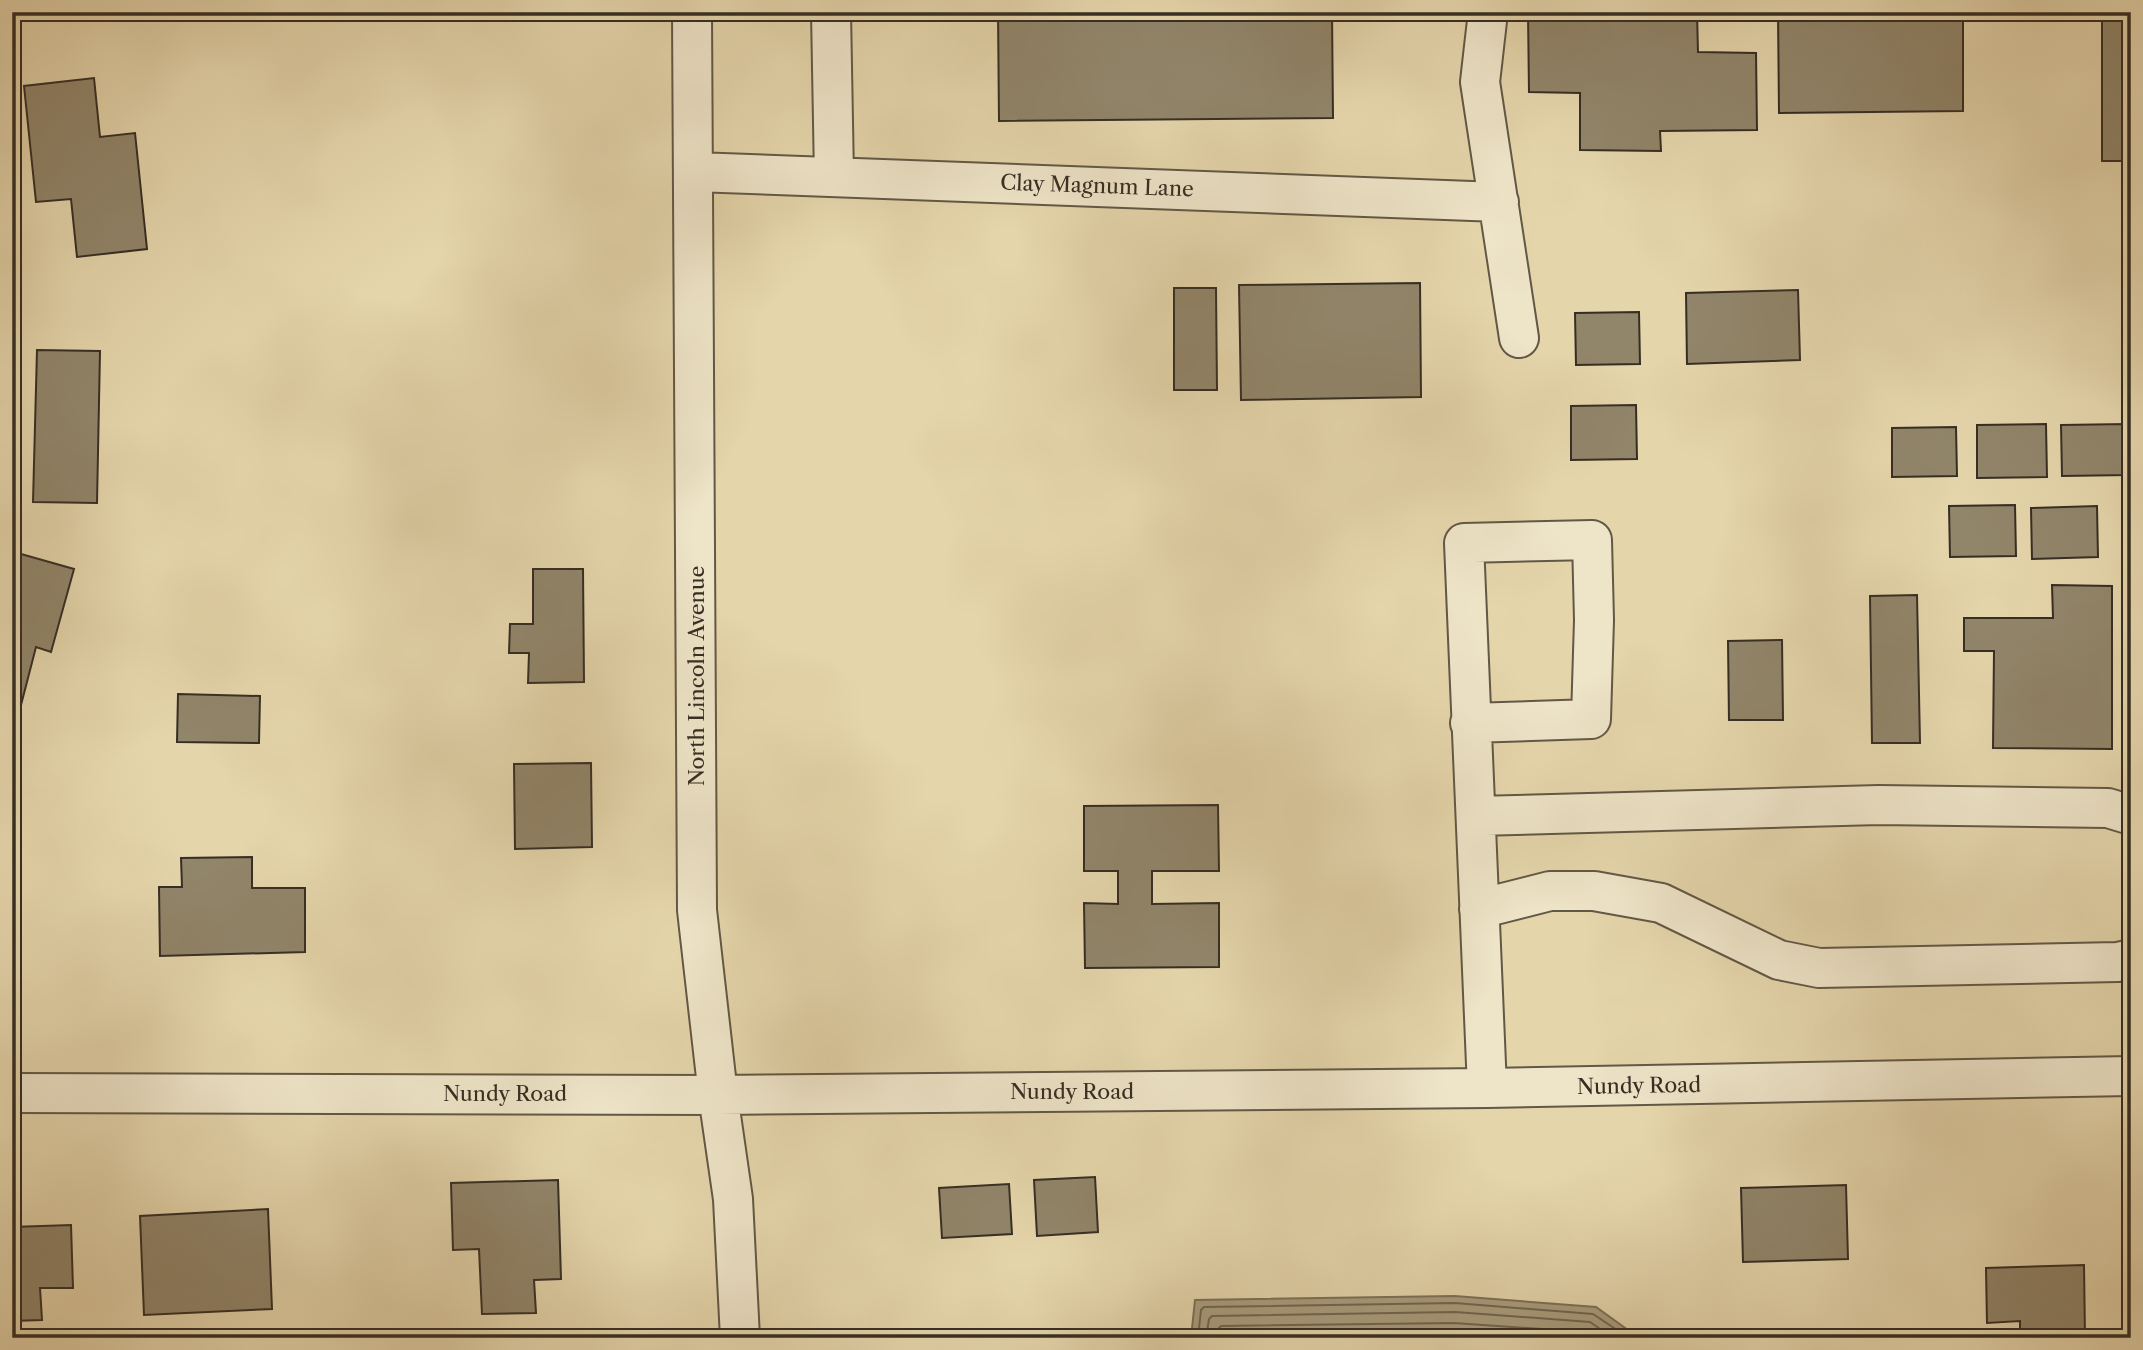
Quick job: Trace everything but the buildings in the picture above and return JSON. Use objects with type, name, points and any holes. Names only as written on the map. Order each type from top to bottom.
[{"type":"street","name":"North Lincoln Avenue","points":[[692,12],[695,172],[697,910],[733,1199],[740,1338]]},
{"type":"street","points":[[831,12],[834,177]]},
{"type":"street","points":[[1488,12],[1480,82],[1519,338]]},
{"type":"street","name":"Clay Magnum Lane","points":[[695,172],[1499,202]]},
{"type":"street","points":[[1470,723],[1591,719],[1594,620],[1592,540],[1464,543],[1470,723],[1487,1088]]},
{"type":"street","points":[[1476,816],[1879,805],[2108,808],[2131,815]]},
{"type":"street","points":[[1479,909],[1550,891],[1594,891],[1661,904],[1779,960],[1819,968],[2118,962],[2131,959]]},
{"type":"street","name":"Nundy Road","points":[[12,1093],[718,1094],[1487,1088],[2131,1076]]},
{"type":"water","points":[[1455,1296],[1596,1307],[1639,1338],[1191,1338],[1195,1300]]}]
